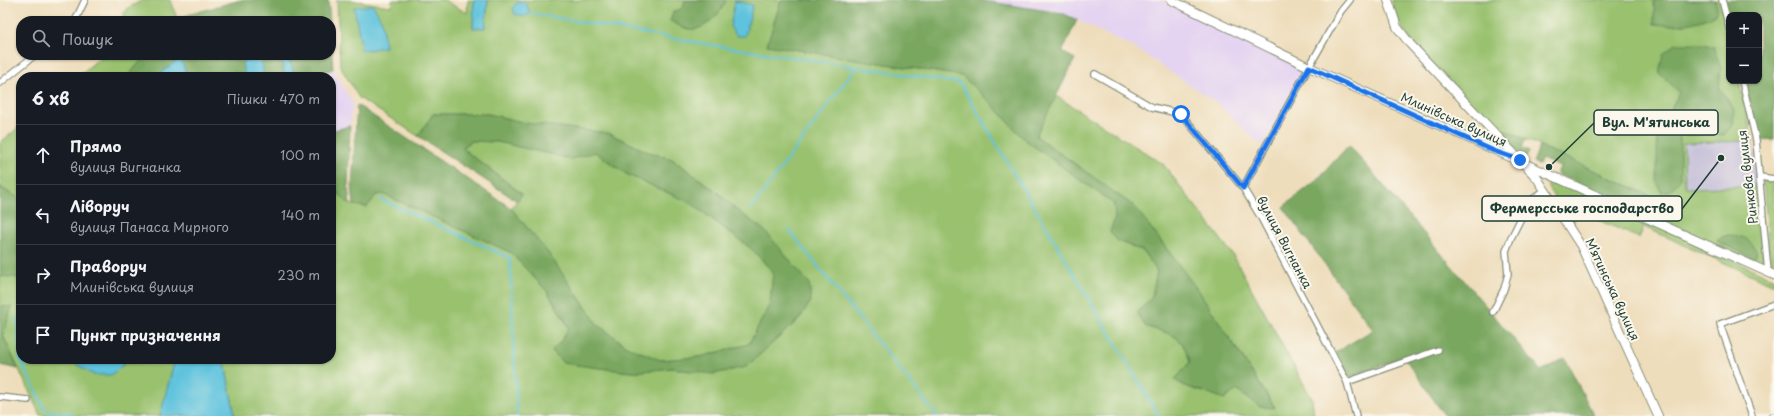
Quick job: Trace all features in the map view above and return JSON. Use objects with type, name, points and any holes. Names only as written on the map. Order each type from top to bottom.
[{"type":"main road","name":"Млинівська вулиця","points":[[1171,0],[1309,67],[1494,151],[1520,160],[1771,273]]},
{"type":"main road","name":"Мʼятинська вулиця","points":[[1388,0],[1397,27],[1410,44],[1520,160],[1545,190],[1581,246],[1658,416]]},
{"type":"street","points":[[77,16],[85,0]]},
{"type":"street","points":[[1243,188],[1309,67],[1341,11],[1350,0]]},
{"type":"street","points":[[1722,0],[1726,15]]},
{"type":"street","points":[[0,83],[29,60]]},
{"type":"street","name":"вулиця Вигнанка","points":[[1095,74],[1152,107],[1181,114],[1243,188],[1260,216],[1347,382],[1356,416]]},
{"type":"street","name":"Ринкова вулиця","points":[[1743,84],[1756,140],[1771,273]]},
{"type":"street","points":[[1760,177],[1774,179]]},
{"type":"street","points":[[1493,312],[1504,289],[1508,274],[1506,251],[1511,238],[1529,202],[1545,190]]},
{"type":"street","points":[[1752,416],[1720,324],[1774,304]]},
{"type":"street","points":[[1347,382],[1438,350]]},
{"type":"street","points":[[0,397],[28,400]]},
{"type":"shaded area","points":[[977,0],[1160,0],[1173,4],[1305,68],[1262,146],[1218,104],[1135,48],[1062,13]]},
{"type":"shaded area","points":[[333,69],[335,72],[323,72]]},
{"type":"shaded area","points":[[336,74],[353,103],[350,126],[336,130]]},
{"type":"shaded area","points":[[1753,141],[1758,186],[1685,188],[1684,143]]},
{"type":"green space","points":[[143,0],[170,0],[176,16],[123,16],[126,9]]},
{"type":"green space","points":[[240,0],[328,0],[330,16],[184,16]]},
{"type":"green space","points":[[337,0],[349,0],[391,6],[392,0],[444,0],[467,13],[468,0],[474,0],[473,28],[485,27],[488,0],[781,0],[768,45],[962,76],[1083,182],[1114,204],[1118,241],[1143,251],[1157,271],[1152,297],[1137,313],[1145,326],[1169,333],[1174,336],[1179,340],[1187,352],[1190,362],[1175,380],[1192,389],[1224,399],[1236,390],[1260,407],[1275,407],[1200,293],[1135,207],[1036,136],[1056,96],[1163,164],[1233,255],[1312,399],[1314,416],[235,416],[225,364],[336,364],[336,193],[350,204],[366,207],[376,195],[383,194],[510,252],[547,291],[569,328],[561,341],[552,350],[563,363],[631,372],[672,368],[690,371],[746,367],[799,319],[811,301],[738,211],[717,192],[672,159],[648,152],[608,133],[526,123],[488,114],[433,114],[418,136],[359,98],[340,66]]},
{"type":"green space","points":[[685,0],[726,0],[716,16],[706,25],[700,28],[688,29],[670,21],[673,12],[683,8]]},
{"type":"green space","points":[[781,0],[977,0],[1062,13],[1077,20],[1062,52],[1075,59],[1036,136],[1135,207],[1200,293],[1275,408],[1260,407],[1237,390],[1224,399],[1186,386],[1175,380],[1190,362],[1187,352],[1179,340],[1174,336],[1145,326],[1137,313],[1152,297],[1157,271],[1143,251],[1118,241],[1110,232],[1115,218],[1114,204],[1025,140],[991,103],[962,76],[767,45]]},
{"type":"green space","points":[[1391,0],[1719,0],[1726,28],[1726,84],[1740,84],[1753,141],[1684,143],[1685,188],[1758,186],[1764,267],[1646,214],[1653,197],[1491,124],[1412,42],[1400,25]]},
{"type":"green space","points":[[1654,0],[1715,0],[1717,8],[1715,15],[1701,21],[1678,25],[1654,24]]},
{"type":"green space","points":[[1725,0],[1774,0],[1774,139],[1759,140],[1746,84],[1762,84],[1762,12],[1728,12]]},
{"type":"green space","points":[[1676,44],[1704,44],[1714,47],[1721,68],[1719,88],[1734,109],[1733,126],[1723,135],[1680,135],[1680,180],[1670,191],[1661,192],[1657,183],[1657,119],[1671,110],[1679,92],[1659,73],[1663,54]]},
{"type":"green space","points":[[97,60],[142,60],[131,72],[83,72]]},
{"type":"green space","points":[[142,60],[332,60],[333,69],[323,72],[131,72]]},
{"type":"green space","points":[[357,105],[511,208],[548,253],[598,325],[628,347],[660,360],[700,357],[749,344],[770,304],[773,272],[753,250],[691,203],[628,175],[595,152],[571,159],[498,142],[471,141],[462,148],[522,194],[517,201],[418,136],[433,114],[488,114],[526,123],[608,133],[648,152],[672,159],[717,192],[738,211],[765,231],[809,283],[811,301],[799,319],[746,367],[713,374],[672,368],[631,372],[563,363],[552,350],[561,341],[569,327],[547,291],[510,252],[383,194],[376,195],[367,207],[354,205],[352,187]]},
{"type":"green space","points":[[1491,124],[1526,139],[1522,147],[1529,151],[1525,159]]},
{"type":"green space","points":[[350,126],[348,187],[350,205],[336,193],[336,130]]},
{"type":"green space","points":[[16,129],[16,197],[0,187],[0,143]]},
{"type":"green space","points":[[471,141],[498,142],[571,159],[595,152],[628,175],[691,203],[753,250],[773,272],[770,304],[749,344],[700,357],[660,360],[628,347],[598,325],[548,253],[511,208],[522,194],[462,148]]},
{"type":"green space","points":[[1349,145],[1541,371],[1565,358],[1594,416],[1445,416],[1404,357],[1348,378],[1334,353],[1373,330],[1283,207],[1317,180]]},
{"type":"green space","points":[[1540,146],[1653,197],[1646,214],[1557,174],[1560,167],[1542,159],[1539,165],[1533,162]]},
{"type":"green space","points":[[1558,180],[1774,279],[1774,285],[1644,227],[1639,238],[1578,211],[1572,225],[1548,188],[1548,184],[1551,181]]},
{"type":"green space","points":[[1763,180],[1774,182],[1774,272],[1771,270]]},
{"type":"green space","points":[[0,187],[16,197],[16,278],[0,276]]},
{"type":"green space","points":[[1729,235],[1743,237],[1750,241],[1757,253],[1754,259],[1717,241],[1722,237]]},
{"type":"green space","points":[[0,276],[16,278],[16,363],[3,335],[12,307],[0,306]]},
{"type":"green space","points":[[0,306],[12,307],[3,335],[18,369],[0,365]]},
{"type":"green space","points":[[16,364],[76,364],[94,375],[123,364],[174,364],[160,416],[40,415]]},
{"type":"water","points":[[474,0],[488,0],[485,28],[473,28]]},
{"type":"water","points":[[735,1],[753,5],[745,36],[737,36],[730,27]]},
{"type":"water","points":[[518,2],[526,3],[530,13],[525,17],[515,14],[513,8]]},
{"type":"water","points":[[373,5],[382,21],[385,47],[362,51],[354,7]]},
{"type":"water","points":[[177,60],[181,60],[186,72],[162,72]]},
{"type":"water","points":[[250,60],[261,60],[263,72],[244,72],[242,62]]},
{"type":"water","points":[[282,60],[290,60],[293,72],[284,72]]},
{"type":"water","points":[[76,364],[123,364],[111,375],[94,375]]},
{"type":"water","points":[[174,364],[225,364],[235,416],[160,416]]},
{"type":"waterway","points":[[530,13],[705,44],[960,83],[1159,416]]},
{"type":"waterway","points":[[751,209],[856,67]]},
{"type":"waterway","points":[[380,199],[510,258],[517,416]]},
{"type":"waterway","points":[[789,230],[937,416]]},
{"type":"waterway","points":[[22,364],[45,410],[72,414],[74,416]]},
{"type":"place","name":"Фермерсське господарство","points":[[1721,158]]},
{"type":"place","name":"Вул. М'ятинська","points":[[1549,167]]},
{"type":"route","points":[[1181,114],[1243,188],[1309,67],[1494,151],[1520,160]]}]
